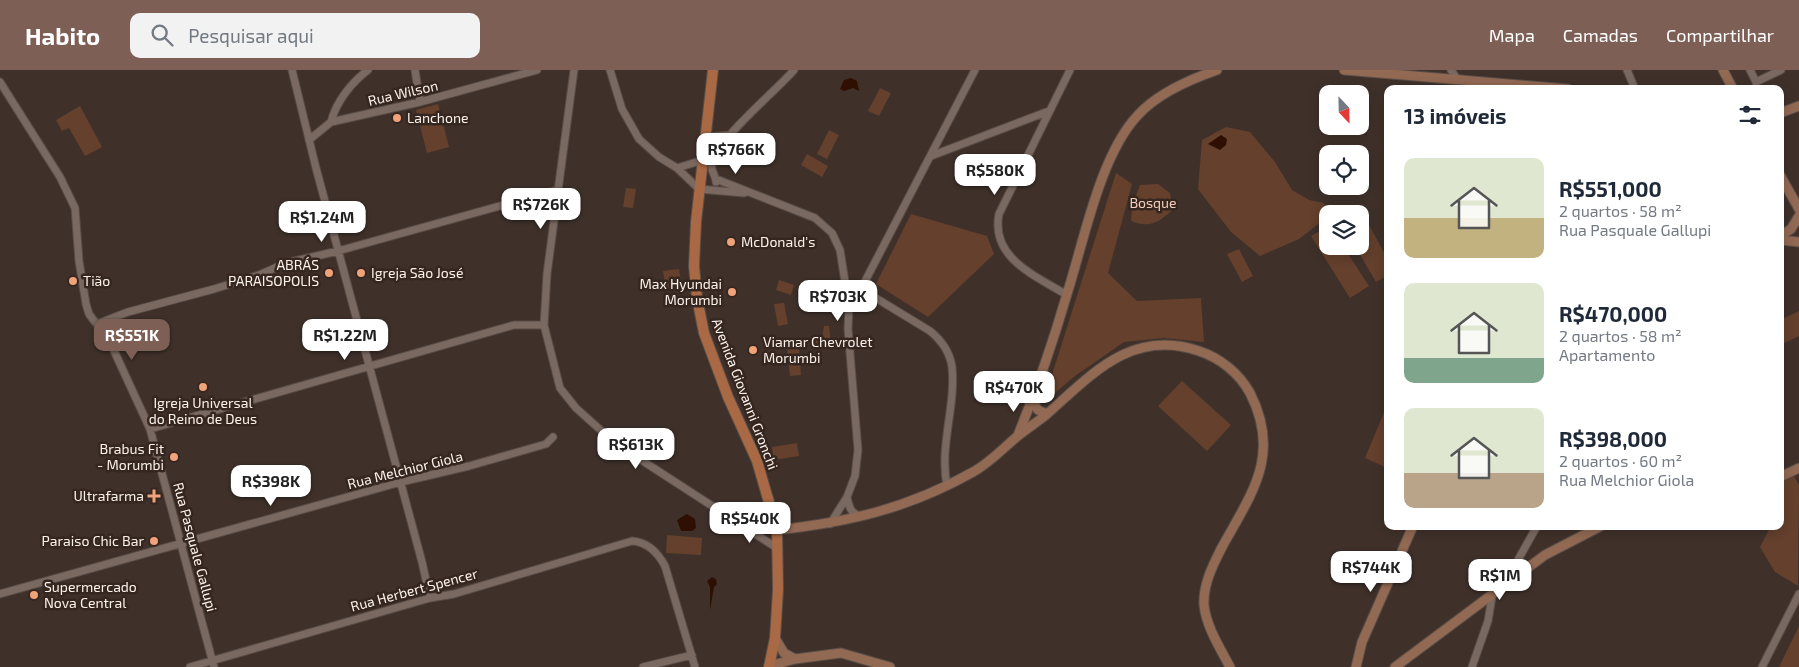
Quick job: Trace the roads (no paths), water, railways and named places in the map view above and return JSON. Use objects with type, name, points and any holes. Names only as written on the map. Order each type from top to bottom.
[{"type":"main road","name":"Avenida Giovanni Gronchi","points":[[713,70],[699,190],[694,266],[697,298],[704,332],[728,397],[757,461],[770,499],[777,530],[778,590],[775,638],[769,667]]},
{"type":"street","points":[[292,70],[430,598]]},
{"type":"street","points":[[331,122],[334,112],[346,92],[368,70]]},
{"type":"street","points":[[415,70],[420,102]]},
{"type":"street","name":"Rua Wilson","points":[[309,140],[331,122],[420,102],[537,70]]},
{"type":"street","points":[[574,70],[547,274],[544,325],[560,388],[576,408],[615,443],[777,548]]},
{"type":"street","points":[[610,70],[622,109],[639,139],[659,157],[677,168],[699,190],[714,189],[746,193]]},
{"type":"street","points":[[714,189],[716,179],[712,170],[712,162],[730,135],[794,70]]},
{"type":"street","points":[[849,308],[862,290],[975,70]]},
{"type":"street","points":[[1067,295],[1026,270],[1011,258],[1001,244],[997,228],[999,214],[1070,70]]},
{"type":"street","points":[[1018,435],[1032,400],[1067,295],[1096,200],[1120,140],[1138,115],[1150,105],[1202,72],[1217,70]]},
{"type":"street","points":[[1344,70],[1524,85]]},
{"type":"street","points":[[1451,70],[1458,79]]},
{"type":"street","points":[[1627,70],[1633,85]]},
{"type":"street","points":[[1723,70],[1730,85]]},
{"type":"street","points":[[1750,70],[1757,85]]},
{"type":"street","points":[[1758,85],[1781,70]]},
{"type":"street","name":"Rua Pasquale Gallupi","points":[[0,82],[55,168],[75,208],[84,294],[89,314],[110,342],[150,429],[213,664]]},
{"type":"street","points":[[1784,112],[1799,106]]},
{"type":"street","points":[[930,156],[1049,111]]},
{"type":"street","points":[[706,137],[723,138],[730,135]]},
{"type":"street","points":[[677,168],[703,160]]},
{"type":"street","points":[[716,179],[746,193],[815,218],[832,234],[840,250],[849,308],[848,329],[858,450],[855,476],[847,497],[830,524]]},
{"type":"street","points":[[1784,182],[1799,209]]},
{"type":"street","points":[[97,324],[128,312],[250,278],[286,263],[338,251],[557,190]]},
{"type":"street","points":[[1784,235],[1798,222],[1799,216]]},
{"type":"street","points":[[1784,239],[1799,242]]},
{"type":"street","points":[[862,290],[930,331],[938,337],[947,352],[952,367],[944,458],[947,486]]},
{"type":"street","points":[[150,429],[514,325],[544,325]]},
{"type":"street","points":[[777,530],[830,524],[868,516],[918,500],[947,486],[998,456],[1018,435],[1047,414],[1104,364],[1143,346],[1172,344],[1211,356],[1236,374],[1248,389],[1262,423],[1265,450],[1263,461],[1252,490],[1215,560],[1204,594],[1207,618],[1230,667]]},
{"type":"street","points":[[1032,400],[1038,410],[1047,414]]},
{"type":"street","name":"Rua Melchior Giola","points":[[0,594],[401,482],[478,464],[548,443],[553,437]]},
{"type":"street","points":[[1784,476],[1799,468]]},
{"type":"street","points":[[847,497],[850,510],[855,514],[868,516]]},
{"type":"street","points":[[739,523],[752,525],[757,522],[762,518],[770,499]]},
{"type":"street","points":[[1356,667],[1362,642],[1411,530]]},
{"type":"street","points":[[1506,583],[1535,530]]},
{"type":"street","points":[[1395,667],[1493,591],[1545,555],[1593,530]]},
{"type":"street","name":"Rua Herbert Spencer","points":[[190,667],[213,664],[430,598],[454,594],[628,541],[644,543],[658,555],[665,566],[692,655]]},
{"type":"street","points":[[1472,667],[1488,621],[1493,591]]},
{"type":"street","points":[[1762,667],[1799,594]]},
{"type":"street","points":[[775,638],[784,653],[795,659]]},
{"type":"street","points":[[769,667],[795,659],[840,653],[890,667]]},
{"type":"street","points":[[642,667],[692,655],[695,667]]},
{"type":"place","name":"Lanchone","points":[[397,118]]},
{"type":"place","name":"McDonald's","points":[[731,242]]},
{"type":"place","name":"ABRÁS PARAISOPOLIS","points":[[329,273]]},
{"type":"place","name":"Igreja São José","points":[[361,273]]},
{"type":"place","name":"Tião","points":[[73,281]]},
{"type":"place","name":"Max Hyundai Morumbi","points":[[732,292]]},
{"type":"place","name":"Viamar Chevrolet Morumbi","points":[[753,350]]},
{"type":"place","name":"Igreja Universal do Reino de Deus","points":[[203,387]]},
{"type":"place","name":"Brabus Fit - Morumbi","points":[[174,457]]},
{"type":"place","name":"Ultrafarma","points":[[154,496]]},
{"type":"place","name":"Paraiso Chic Bar","points":[[154,541]]},
{"type":"place","name":"Supermercado Nova Central","points":[[34,595]]},
{"type":"park label","name":"Bosque","points":[[1153,203]]}]
